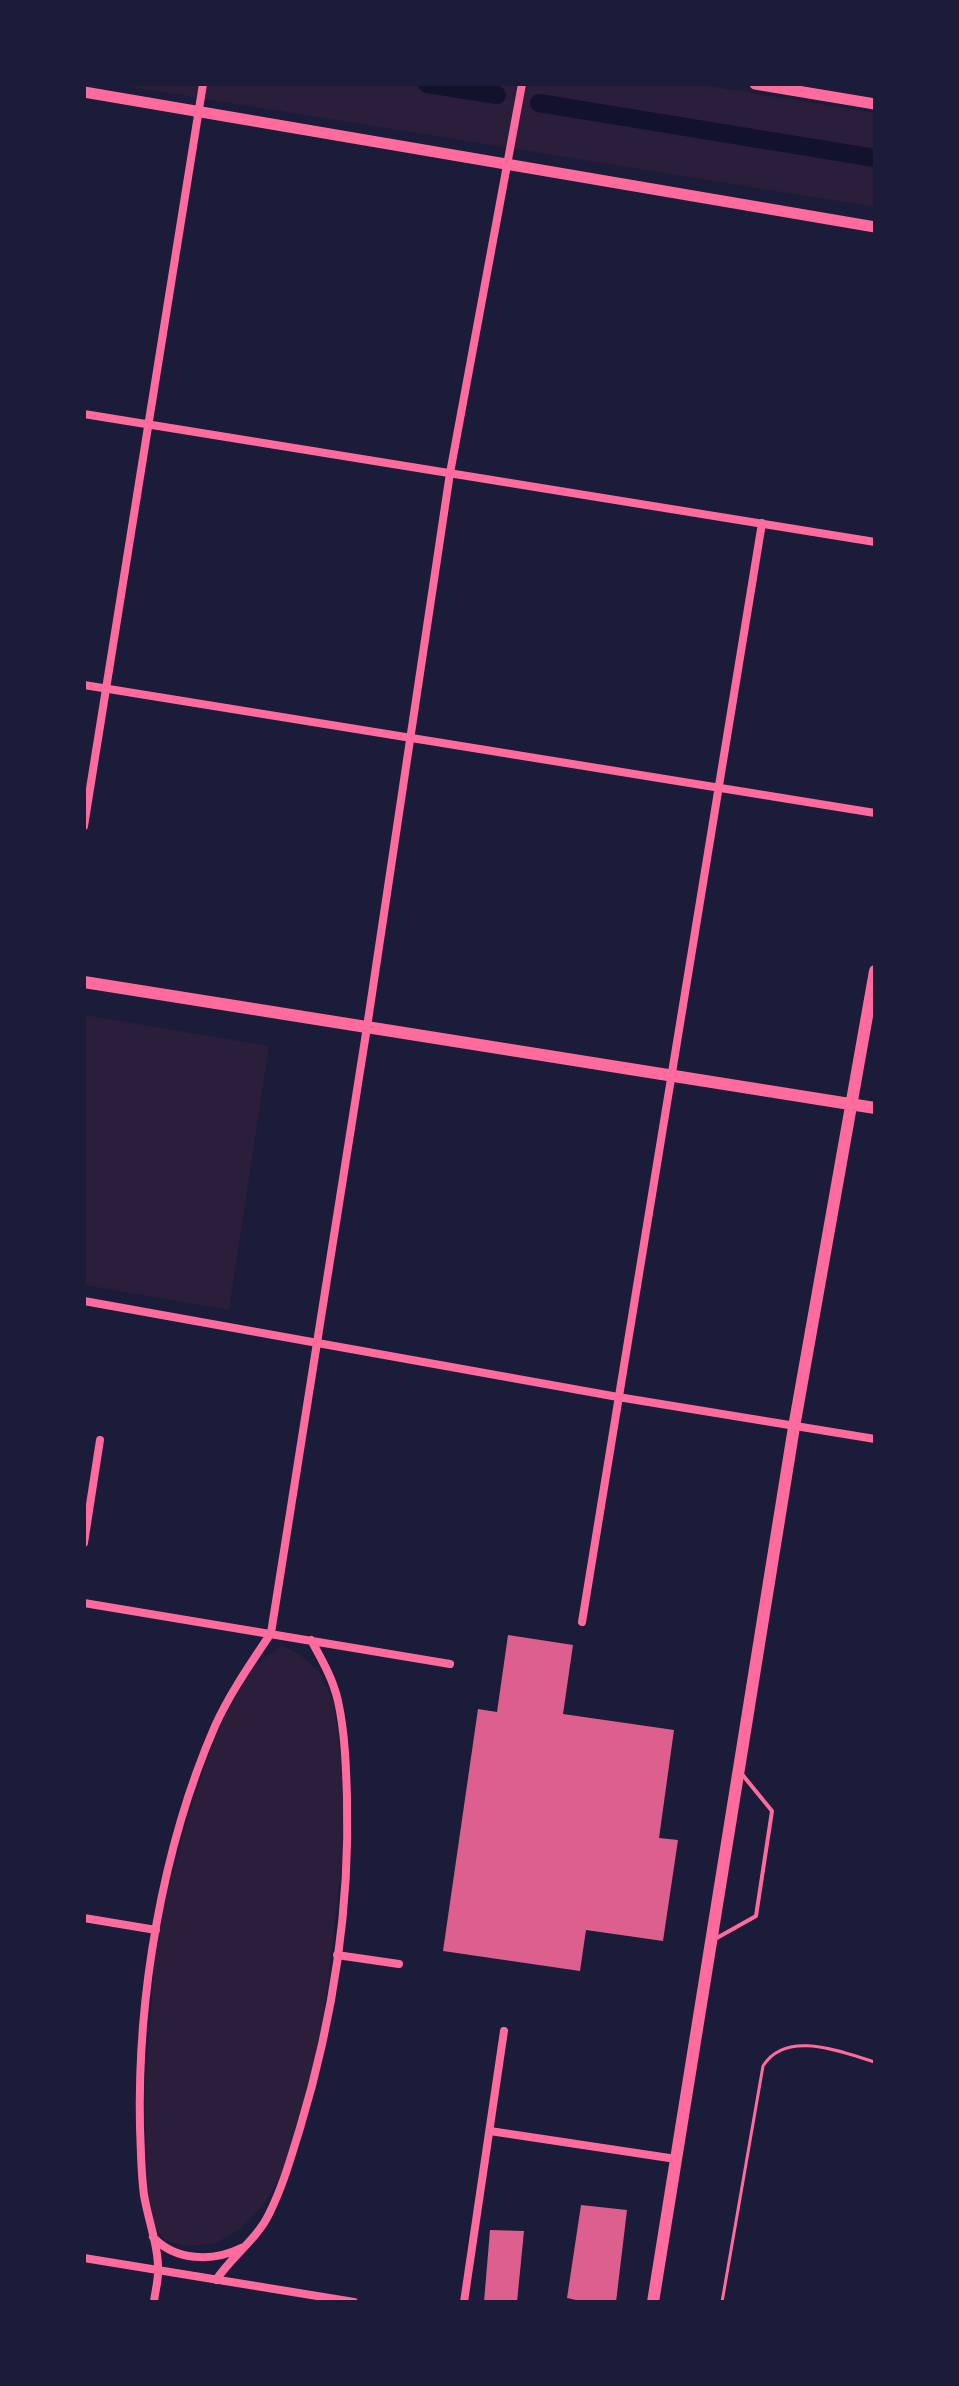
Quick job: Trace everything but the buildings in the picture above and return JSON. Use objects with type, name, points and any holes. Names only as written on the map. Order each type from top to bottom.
[{"type":"main road","points":[[653,2302],[794,1427],[875,971]]},
{"type":"main road","points":[[84,982],[875,1108]]},
{"type":"street","points":[[84,826],[203,84]]},
{"type":"street","points":[[154,2302],[158,2270],[144,2192],[139,2088],[144,2019],[156,1930],[169,1869],[210,1739],[230,1696],[271,1633],[367,1027],[450,473],[522,84]]},
{"type":"street","points":[[755,84],[875,104]]},
{"type":"street","points":[[84,92],[875,227]]},
{"type":"street","points":[[84,414],[875,542]]},
{"type":"street","points":[[582,1622],[762,523]]},
{"type":"street","points":[[84,685],[875,813]]},
{"type":"street","points":[[84,1301],[618,1397],[875,1439]]},
{"type":"street","points":[[84,1543],[100,1440]]},
{"type":"street","points":[[84,1603],[450,1664]]},
{"type":"street","points":[[216,2280],[268,2217],[286,2173],[317,2068],[337,1955],[348,1846],[345,1753],[337,1699],[328,1672],[311,1640]]},
{"type":"street","points":[[84,1918],[156,1930]]},
{"type":"street","points":[[337,1955],[399,1964]]},
{"type":"street","points":[[464,2302],[504,2031]]},
{"type":"street","points":[[490,2131],[676,2159]]},
{"type":"street","points":[[153,2237],[163,2248],[180,2255],[220,2255],[247,2245]]},
{"type":"street","points":[[84,2258],[354,2302]]},
{"type":"lane","points":[[709,1943],[756,1916],[772,1811],[738,1769]]},
{"type":"path","points":[[722,2302],[763,2066],[770,2055],[786,2047],[811,2046],[875,2062]]},
{"type":"shaded area","points":[[113,84],[697,84],[875,113],[875,207]]},
{"type":"shaded area","points":[[84,1015],[269,1046],[229,1310],[84,1285]]},
{"type":"shaded area","points":[[281,1645],[299,1654],[319,1672],[333,1700],[342,1764],[344,1846],[325,2007],[314,2068],[282,2173],[264,2205],[240,2229],[216,2243],[188,2246],[165,2241],[155,2228],[147,2191],[145,2088],[157,1930],[189,1813],[218,1728],[251,1670]]},
{"type":"waterway","points":[[427,84],[497,95]]},
{"type":"waterway","points":[[539,103],[875,158]]}]
